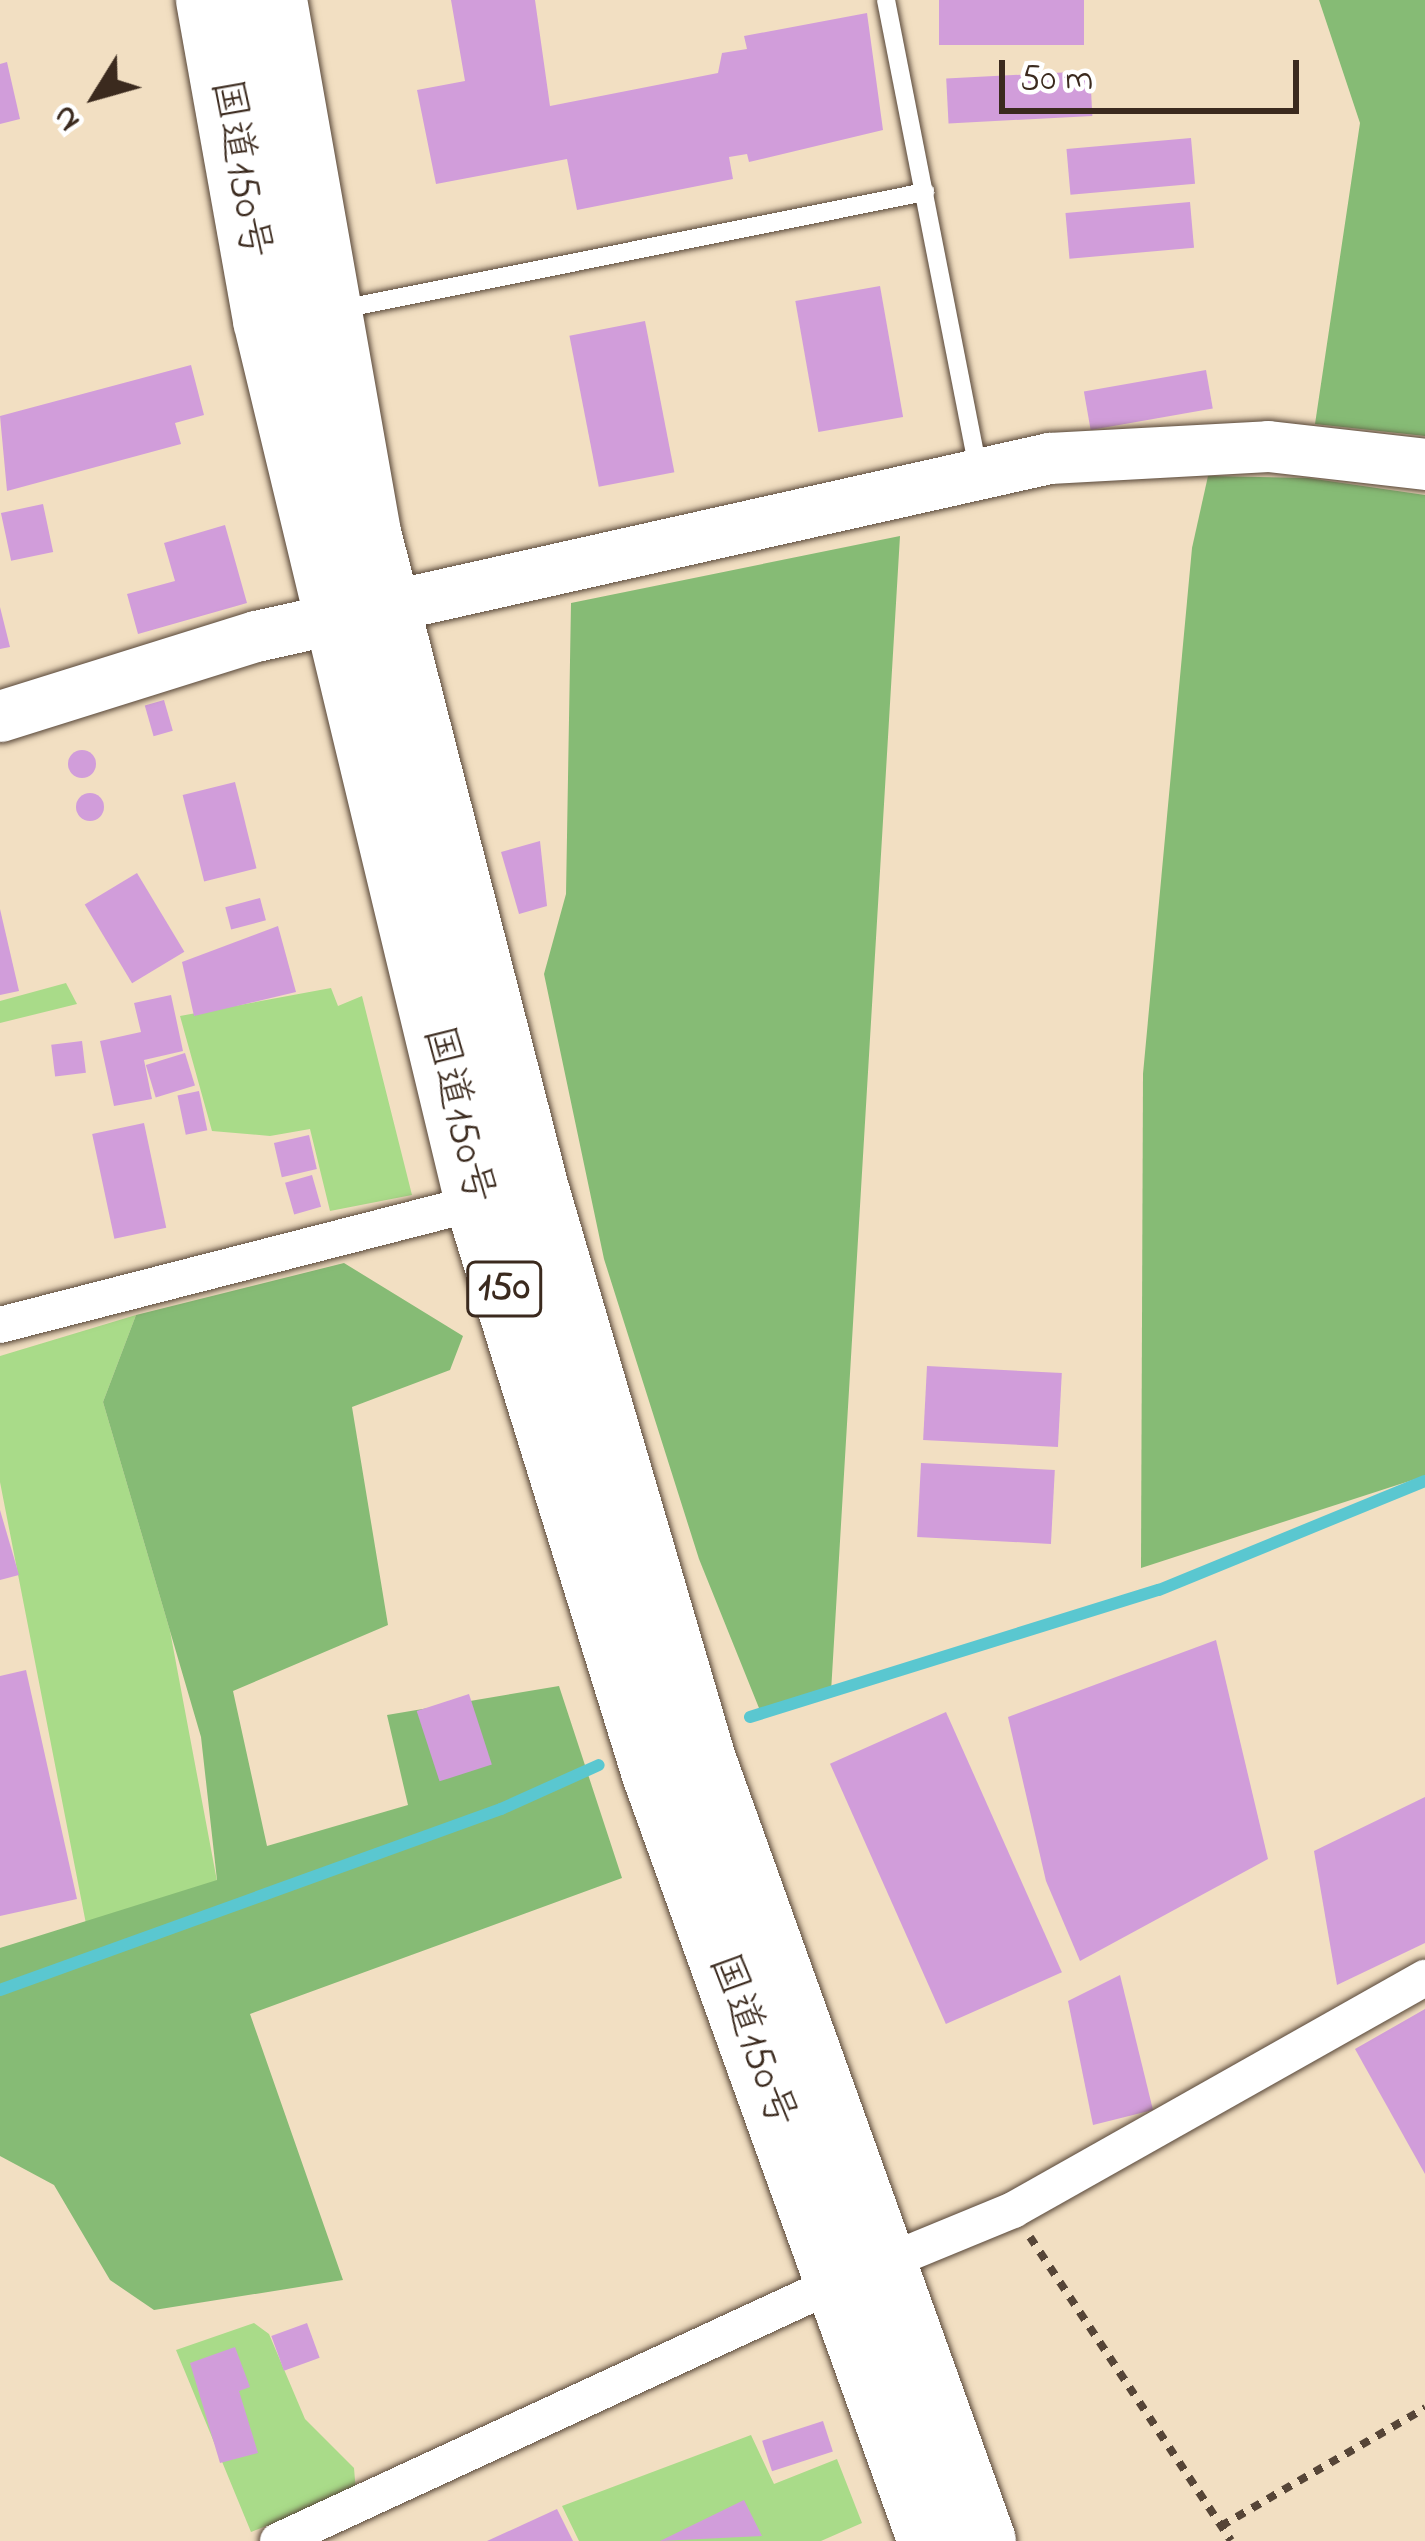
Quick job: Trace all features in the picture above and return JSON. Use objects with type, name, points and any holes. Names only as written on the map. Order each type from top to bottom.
[{"type":"highway","name":"国道150号","points":[[209,0],[266,320],[535,1186],[703,1760],[861,2273],[931,2541]]},
{"type":"highway","name":"国道150号","points":[[274,0],[328,312],[360,614],[478,1202],[655,1774],[861,2273],[983,2541]]},
{"type":"street","points":[[0,716],[256,636],[1049,458],[1268,446],[1425,464]]},
{"type":"street","points":[[0,1325],[478,1202]]},
{"type":"street","points":[[278,2541],[861,2273],[1013,2210],[1425,1978]]},
{"type":"lane","points":[[886,0],[979,474]]},
{"type":"lane","points":[[328,312],[926,192]]},
{"type":"path","points":[[1013,2210],[1231,2541]]},
{"type":"path","points":[[1221,2526],[1425,2408]]},
{"type":"green space","points":[[1319,0],[1425,0],[1425,436],[1315,424],[1360,123]]},
{"type":"green space","points":[[1208,476],[1308,478],[1425,495],[1425,1476],[1141,1568],[1143,1074],[1192,548]]},
{"type":"green space","points":[[900,536],[831,1692],[761,1713],[699,1559],[604,1259],[544,974],[566,894],[571,603]]},
{"type":"green space","points":[[66,983],[77,1004],[0,1023],[0,1001]]},
{"type":"green space","points":[[331,988],[338,1006],[362,996],[412,1195],[330,1211],[310,1129],[270,1136],[212,1131],[180,1016]]},
{"type":"green space","points":[[344,1263],[463,1336],[450,1370],[352,1407],[388,1625],[233,1691],[267,1846],[408,1805],[387,1715],[559,1686],[622,1878],[250,2014],[343,2280],[154,2310],[110,2280],[54,2185],[0,2156],[0,1948],[217,1880],[201,1737],[103,1402],[136,1315]]},
{"type":"green space","points":[[136,1315],[103,1402],[170,1631],[217,1881],[87,1929],[0,1482],[0,1356]]},
{"type":"green space","points":[[254,2323],[269,2334],[305,2419],[354,2468],[356,2492],[251,2532],[176,2350]]},
{"type":"green space","points":[[751,2435],[774,2484],[837,2459],[862,2523],[821,2541],[579,2541],[562,2506]]},
{"type":"building","points":[[451,0],[535,0],[550,106],[718,73],[722,53],[747,49],[744,36],[867,13],[883,130],[749,162],[747,154],[729,157],[733,179],[577,210],[567,159],[436,184],[417,90],[465,81]]},
{"type":"building","points":[[939,0],[1084,0],[1084,45],[939,45]]},
{"type":"building","points":[[7,62],[20,119],[0,124],[0,64]]},
{"type":"building","points":[[1090,71],[1092,116],[949,123],[946,79]]},
{"type":"building","points":[[1191,138],[1195,184],[1070,195],[1066,149]]},
{"type":"building","points":[[1190,202],[1194,248],[1069,259],[1065,213]]},
{"type":"building","points":[[880,286],[903,417],[818,432],[795,301]]},
{"type":"building","points":[[645,321],[674,472],[599,487],[569,336]]},
{"type":"building","points":[[191,365],[204,415],[175,423],[181,444],[7,491],[0,416]]},
{"type":"building","points":[[1206,370],[1213,408],[1091,430],[1084,392]]},
{"type":"building","points":[[43,504],[53,552],[11,561],[1,513]]},
{"type":"building","points":[[225,525],[247,603],[138,634],[127,594],[175,581],[164,543]]},
{"type":"building","points":[[0,607],[10,647],[0,649]]},
{"type":"building","points":[[164,700],[173,731],[154,736],[145,706]]},
{"type":"building","points":[[82,750],[92,754],[96,764],[92,774],[82,778],[72,774],[68,764],[72,754]]},
{"type":"building","points":[[235,782],[257,868],[204,881],[183,795]]},
{"type":"building","points":[[90,793],[100,797],[104,807],[100,817],[90,821],[80,817],[76,807],[80,797]]},
{"type":"building","points":[[540,841],[547,906],[519,914],[501,852]]},
{"type":"building","points":[[137,873],[184,952],[132,983],[85,904]]},
{"type":"building","points":[[260,898],[266,920],[231,930],[225,907]]},
{"type":"building","points":[[0,909],[19,991],[0,995]]},
{"type":"building","points":[[278,926],[296,992],[194,1016],[182,962]]},
{"type":"building","points":[[171,995],[183,1051],[144,1060],[152,1099],[114,1106],[100,1041],[141,1032],[134,1003]]},
{"type":"building","points":[[82,1041],[86,1073],[55,1077],[51,1045]]},
{"type":"building","points":[[185,1053],[195,1086],[156,1098],[146,1065]]},
{"type":"building","points":[[199,1091],[207,1130],[186,1135],[177,1096]]},
{"type":"building","points":[[144,1123],[166,1228],[114,1239],[92,1134]]},
{"type":"building","points":[[309,1135],[317,1169],[282,1177],[274,1143]]},
{"type":"building","points":[[312,1175],[321,1207],[294,1214],[285,1183]]},
{"type":"building","points":[[927,1366],[1062,1373],[1058,1447],[923,1440]]},
{"type":"building","points":[[921,1463],[1055,1470],[1051,1544],[917,1537]]},
{"type":"building","points":[[0,1510],[19,1575],[0,1580]]},
{"type":"building","points":[[1216,1640],[1268,1859],[1080,1961],[1046,1881],[1008,1717]]},
{"type":"building","points":[[26,1670],[77,1899],[0,1916],[0,1676]]},
{"type":"building","points":[[469,1694],[492,1764],[440,1781],[417,1711]]},
{"type":"building","points":[[946,1712],[1062,1972],[946,2024],[830,1764]]},
{"type":"building","points":[[1425,1797],[1425,1943],[1337,1985],[1314,1851]]},
{"type":"building","points":[[1120,1975],[1153,2110],[1093,2125],[1068,2001]]},
{"type":"building","points":[[1425,2009],[1425,2174],[1355,2049]]},
{"type":"building","points":[[307,2323],[320,2358],[284,2371],[271,2336]]},
{"type":"building","points":[[235,2347],[250,2387],[239,2391],[258,2453],[220,2463],[190,2363]]},
{"type":"building","points":[[823,2421],[833,2451],[772,2471],[762,2441]]},
{"type":"building","points":[[744,2500],[762,2536],[660,2541]]},
{"type":"building","points":[[557,2509],[573,2541],[487,2541]]},
{"type":"waterway","points":[[750,1717],[1159,1590],[1425,1481]]},
{"type":"waterway","points":[[0,1990],[501,1809],[599,1765]]}]
